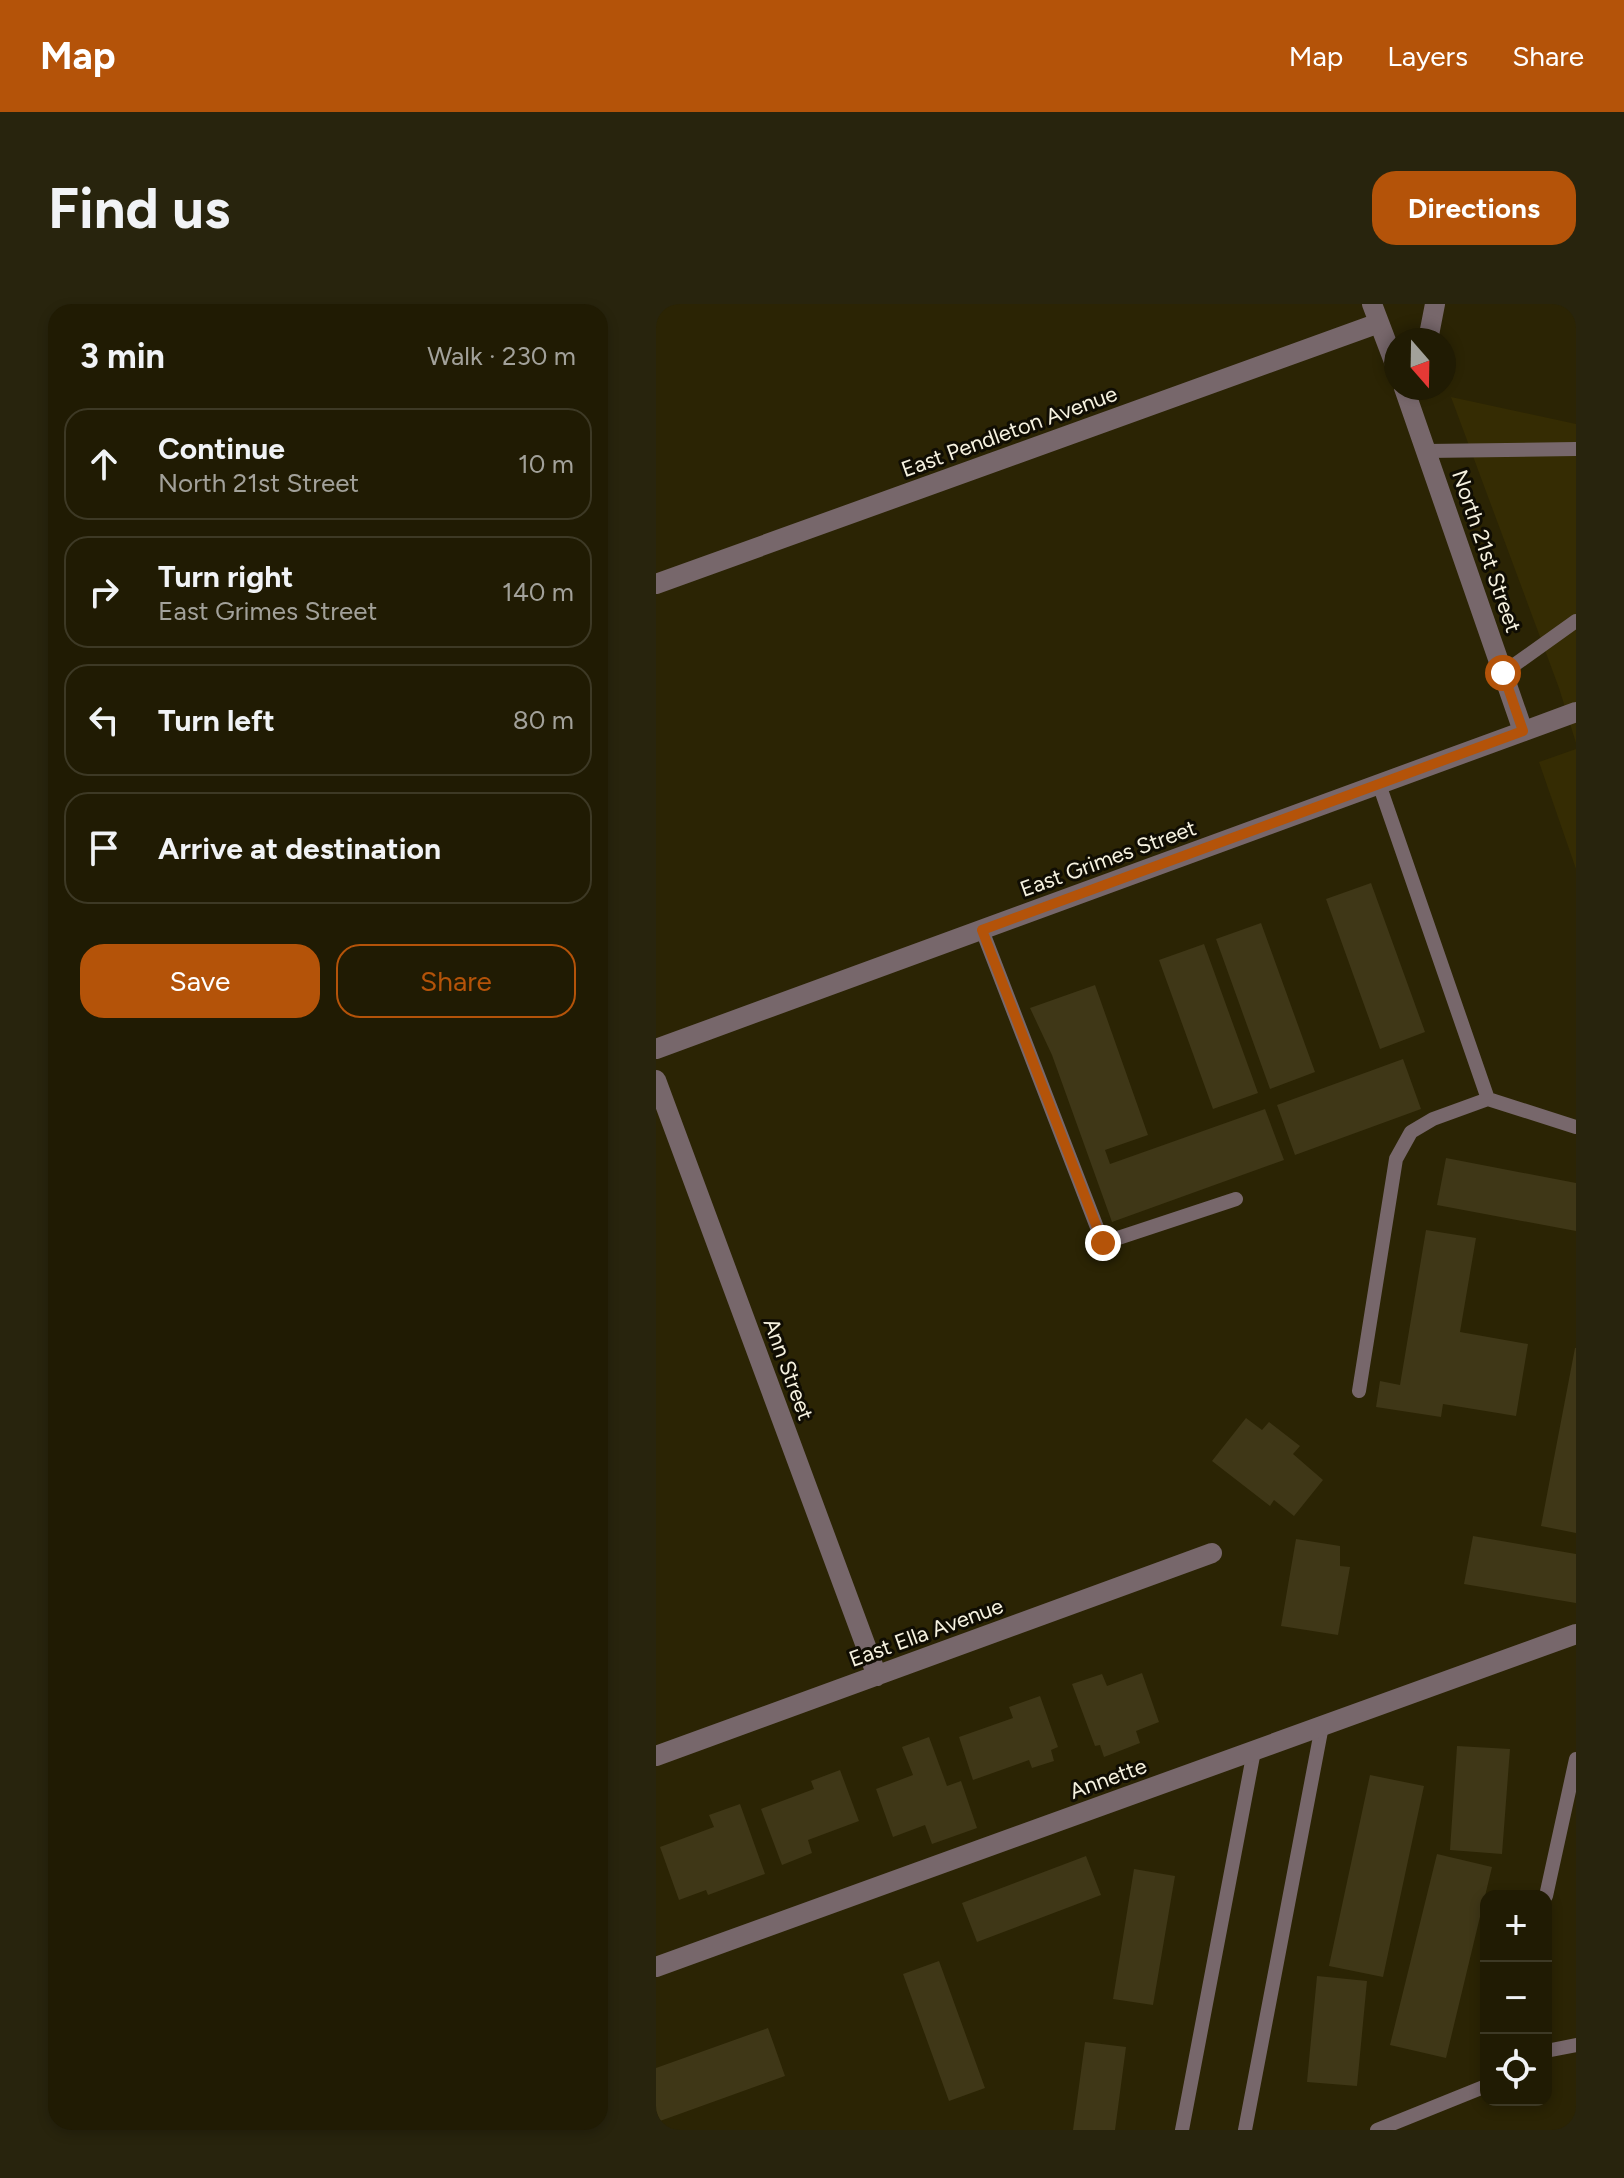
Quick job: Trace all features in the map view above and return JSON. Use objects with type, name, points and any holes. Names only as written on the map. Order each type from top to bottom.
[{"type":"street","points":[[1430,328],[1435,304]]},
{"type":"street","points":[[1375,314],[1384,337]]},
{"type":"street","name":"East Pendleton Avenue","points":[[656,584],[1375,314]]},
{"type":"street","name":"North 21st Street","points":[[1409,400],[1523,731]]},
{"type":"street","points":[[1413,411],[1415,400]]},
{"type":"street","name":"East Grimes Street","points":[[656,1049],[1576,712]]},
{"type":"street","name":"Ann Street","points":[[656,1080],[877,1676]]},
{"type":"street","name":"East Ella Avenue","points":[[656,1756],[1212,1553]]},
{"type":"street","name":"Annette","points":[[656,1967],[1576,1634]]},
{"type":"lane","points":[[1427,451],[1576,449]]},
{"type":"lane","points":[[1503,673],[1576,621]]},
{"type":"lane","points":[[1379,784],[1488,1099]]},
{"type":"lane","points":[[982,930],[1103,1243],[1236,1199]]},
{"type":"lane","points":[[1359,1391],[1396,1159],[1411,1132],[1433,1119],[1488,1099],[1576,1127]]},
{"type":"lane","points":[[1245,2130],[1322,1726]]},
{"type":"lane","points":[[1182,2130],[1254,1751]]},
{"type":"lane","points":[[1547,1890],[1576,1759]]},
{"type":"lane","points":[[1552,2050],[1576,2045]]},
{"type":"lane","points":[[1377,2130],[1480,2088]]},
{"type":"shaded area","points":[[1456,398],[1576,424],[1576,743],[1559,688],[1452,400]]},
{"type":"shaded area","points":[[1576,749],[1576,869],[1539,762]]},
{"type":"building","points":[[1371,883],[1425,1032],[1380,1049],[1326,899]]},
{"type":"building","points":[[1261,923],[1315,1072],[1270,1089],[1216,939]]},
{"type":"building","points":[[1204,944],[1258,1093],[1213,1109],[1159,960]]},
{"type":"building","points":[[1095,985],[1148,1135],[1105,1150],[1110,1164],[1265,1109],[1284,1160],[1112,1222],[1052,1055],[1030,1008]]},
{"type":"building","points":[[1403,1059],[1421,1109],[1295,1155],[1277,1105]]},
{"type":"building","points":[[1446,1158],[1576,1183],[1576,1231],[1437,1205]]},
{"type":"building","points":[[1426,1230],[1476,1238],[1460,1332],[1528,1344],[1516,1416],[1443,1404],[1441,1417],[1376,1407],[1380,1381],[1400,1385]]},
{"type":"building","points":[[1576,1348],[1576,1533],[1541,1526]]},
{"type":"building","points":[[1246,1418],[1262,1430],[1269,1422],[1300,1446],[1293,1454],[1323,1480],[1294,1516],[1274,1500],[1270,1506],[1212,1461]]},
{"type":"building","points":[[1473,1536],[1576,1554],[1576,1603],[1464,1584]]},
{"type":"building","points":[[1296,1539],[1340,1546],[1340,1566],[1350,1567],[1338,1635],[1281,1626]]},
{"type":"building","points":[[1142,1673],[1159,1722],[1136,1731],[1140,1743],[1104,1757],[1100,1745],[1095,1746],[1072,1684],[1102,1674],[1107,1686]]},
{"type":"building","points":[[1040,1696],[1058,1747],[1051,1750],[1054,1761],[1032,1768],[1029,1760],[973,1780],[959,1737],[1013,1718],[1009,1707]]},
{"type":"building","points":[[929,1737],[947,1786],[961,1781],[977,1828],[932,1844],[925,1825],[893,1837],[876,1789],[913,1775],[902,1747]]},
{"type":"building","points":[[1457,1746],[1510,1749],[1502,1854],[1450,1850]]},
{"type":"building","points":[[840,1770],[859,1821],[808,1840],[812,1853],[782,1865],[761,1809],[814,1789],[811,1781]]},
{"type":"building","points":[[1370,1775],[1424,1786],[1383,1977],[1329,1966]]},
{"type":"building","points":[[740,1804],[765,1874],[708,1895],[706,1890],[679,1900],[660,1847],[714,1827],[709,1815]]},
{"type":"building","points":[[1437,1854],[1492,1867],[1486,1890],[1480,1890],[1480,1917],[1446,2058],[1390,2045]]},
{"type":"building","points":[[1086,1856],[1101,1895],[977,1942],[962,1903]]},
{"type":"building","points":[[1134,1869],[1175,1876],[1153,2005],[1113,1999]]},
{"type":"building","points":[[939,1961],[985,2088],[949,2101],[903,1974]]},
{"type":"building","points":[[1317,1976],[1367,1981],[1357,2086],[1307,2082]]},
{"type":"building","points":[[768,2028],[785,2076],[660,2121],[656,2111],[656,2068]]},
{"type":"building","points":[[1085,2042],[1126,2047],[1115,2130],[1073,2130]]},
{"type":"route","points":[[1103,1243],[982,930],[1523,731],[1503,673]]}]
